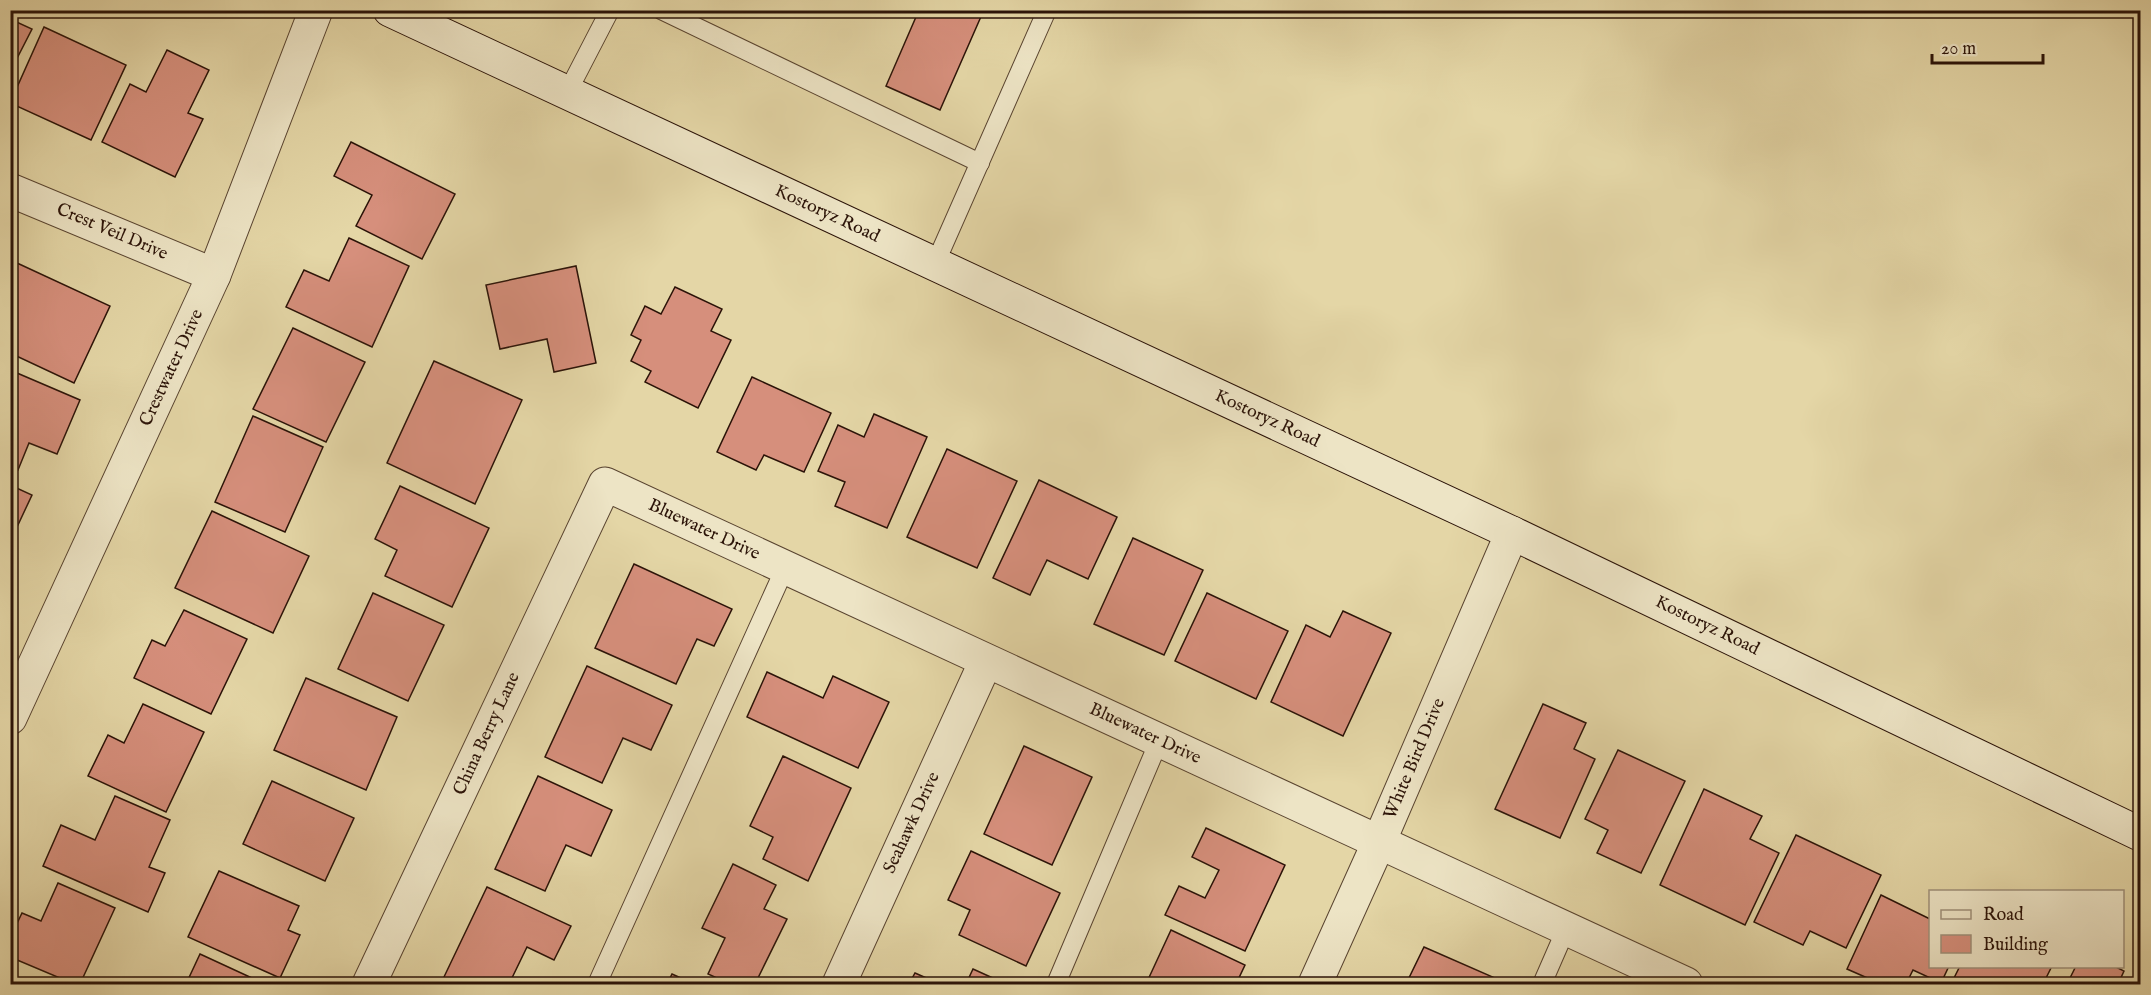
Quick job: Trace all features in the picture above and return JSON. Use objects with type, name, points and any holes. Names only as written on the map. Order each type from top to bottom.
[{"type":"street","name":"Crestwater Drive","points":[[10,718],[214,275],[316,10]]},
{"type":"street","name":"Kostoryz Road","points":[[390,10],[1512,533],[2140,834]]},
{"type":"street","name":"Crest Veil Drive","points":[[10,190],[214,275]]},
{"type":"street","name":"Bluewater Drive","points":[[605,484],[1686,984]]},
{"type":"street","name":"China Berry Lane","points":[[369,984],[605,484]]},
{"type":"street","name":"White Bird Drive","points":[[1315,984],[1379,842],[1512,533]]},
{"type":"street","name":"Seahawk Drive","points":[[839,984],[986,661]]},
{"type":"lane","points":[[567,93],[610,10]]},
{"type":"lane","points":[[661,10],[980,163]]},
{"type":"lane","points":[[935,264],[1047,10]]},
{"type":"lane","points":[[597,984],[785,568]]},
{"type":"lane","points":[[1056,984],[1159,741]]},
{"type":"lane","points":[[1542,984],[1566,929]]},
{"type":"building","points":[[919,10],[983,12],[940,110],[886,86]]},
{"type":"building","points":[[10,19],[32,29],[10,72]]},
{"type":"building","points":[[44,27],[126,65],[91,140],[10,103]]},
{"type":"building","points":[[167,50],[209,70],[188,113],[203,119],[175,177],[102,142],[130,84],[146,92]]},
{"type":"building","points":[[351,142],[455,194],[422,259],[356,226],[372,195],[334,176]]},
{"type":"building","points":[[349,238],[409,266],[372,347],[286,307],[304,270],[329,281]]},
{"type":"building","points":[[17,263],[110,306],[74,383],[10,353],[10,338],[17,325],[10,322],[10,277]]},
{"type":"building","points":[[576,266],[596,363],[554,372],[547,339],[500,349],[486,285]]},
{"type":"building","points":[[675,287],[722,309],[711,331],[731,340],[698,408],[645,382],[651,371],[631,361],[641,340],[631,335],[645,306],[661,314]]},
{"type":"building","points":[[293,328],[365,362],[326,442],[253,409]]},
{"type":"building","points":[[434,361],[522,400],[475,504],[387,463]]},
{"type":"building","points":[[10,370],[80,400],[57,454],[29,443],[18,470],[10,466]]},
{"type":"building","points":[[752,377],[831,413],[804,472],[764,455],[756,470],[717,452]]},
{"type":"building","points":[[874,414],[927,437],[887,528],[835,506],[845,482],[818,471],[838,425],[864,437]]},
{"type":"building","points":[[253,416],[323,447],[285,532],[215,502]]},
{"type":"building","points":[[947,449],[1017,481],[977,568],[907,537]]},
{"type":"building","points":[[1039,480],[1117,517],[1088,579],[1047,560],[1030,595],[993,578]]},
{"type":"building","points":[[10,485],[32,495],[10,542]]},
{"type":"building","points":[[400,486],[489,528],[452,607],[385,576],[397,550],[375,539]]},
{"type":"building","points":[[212,511],[309,556],[273,633],[175,588]]},
{"type":"building","points":[[1133,538],[1203,570],[1164,655],[1094,624]]},
{"type":"building","points":[[634,564],[732,609],[714,646],[697,639],[676,684],[595,648]]},
{"type":"building","points":[[373,593],[444,625],[408,701],[338,669]]},
{"type":"building","points":[[1207,593],[1288,631],[1256,699],[1175,661]]},
{"type":"building","points":[[184,610],[247,639],[211,714],[134,678],[152,640],[165,646]]},
{"type":"building","points":[[1343,611],[1391,633],[1343,736],[1271,702],[1306,625],[1330,637]]},
{"type":"building","points":[[587,666],[672,705],[651,750],[623,738],[602,783],[545,757]]},
{"type":"building","points":[[767,672],[823,698],[833,676],[889,702],[858,768],[747,717]]},
{"type":"building","points":[[306,678],[397,717],[366,790],[274,750]]},
{"type":"building","points":[[143,704],[204,732],[166,812],[88,776],[108,735],[124,743]]},
{"type":"building","points":[[1543,704],[1586,723],[1574,749],[1595,759],[1560,838],[1495,809]]},
{"type":"building","points":[[1024,746],[1092,777],[1052,865],[984,834]]},
{"type":"building","points":[[1618,750],[1685,781],[1641,873],[1597,853],[1608,830],[1585,819]]},
{"type":"building","points":[[783,756],[851,788],[808,881],[763,859],[773,837],[750,826]]},
{"type":"building","points":[[538,776],[612,810],[591,856],[566,845],[545,891],[495,869]]},
{"type":"building","points":[[272,781],[354,818],[325,881],[243,844]]},
{"type":"building","points":[[1704,789],[1762,816],[1750,839],[1779,853],[1745,925],[1660,885]]},
{"type":"building","points":[[115,796],[170,820],[149,867],[165,873],[148,912],[43,866],[61,825],[95,840]]},
{"type":"building","points":[[1206,828],[1285,865],[1245,951],[1165,915],[1179,886],[1205,898],[1219,870],[1192,857]]},
{"type":"building","points":[[1796,835],[1881,875],[1846,948],[1810,931],[1803,945],[1754,922]]},
{"type":"building","points":[[971,851],[1060,893],[1026,966],[959,935],[970,910],[948,900]]},
{"type":"building","points":[[733,864],[776,885],[764,909],[787,919],[755,984],[730,984],[708,974],[725,938],[702,928]]},
{"type":"building","points":[[219,871],[299,906],[288,930],[300,935],[280,978],[188,937]]},
{"type":"building","points":[[58,883],[115,908],[80,984],[74,984],[10,957],[10,938],[22,913],[41,921]]},
{"type":"building","points":[[487,887],[571,926],[554,960],[527,947],[509,984],[455,984],[443,979]]},
{"type":"building","points":[[1881,895],[1929,919],[1929,968],[1948,968],[1941,983],[1913,970],[1906,984],[1881,984],[1847,969]]},
{"type":"building","points":[[1171,930],[1245,965],[1236,984],[1146,984]]},
{"type":"building","points":[[1424,947],[1495,978],[1492,984],[1406,984]]},
{"type":"building","points":[[200,954],[265,984],[186,984]]},
{"type":"building","points":[[1959,968],[2051,968],[2043,984],[1951,984]]},
{"type":"building","points":[[2075,968],[2118,968],[2124,971],[2118,984],[2067,984]]},
{"type":"building","points":[[973,969],[1006,984],[966,984]]},
{"type":"building","points":[[915,973],[940,984],[909,984]]},
{"type":"building","points":[[672,974],[694,984],[667,984]]}]
